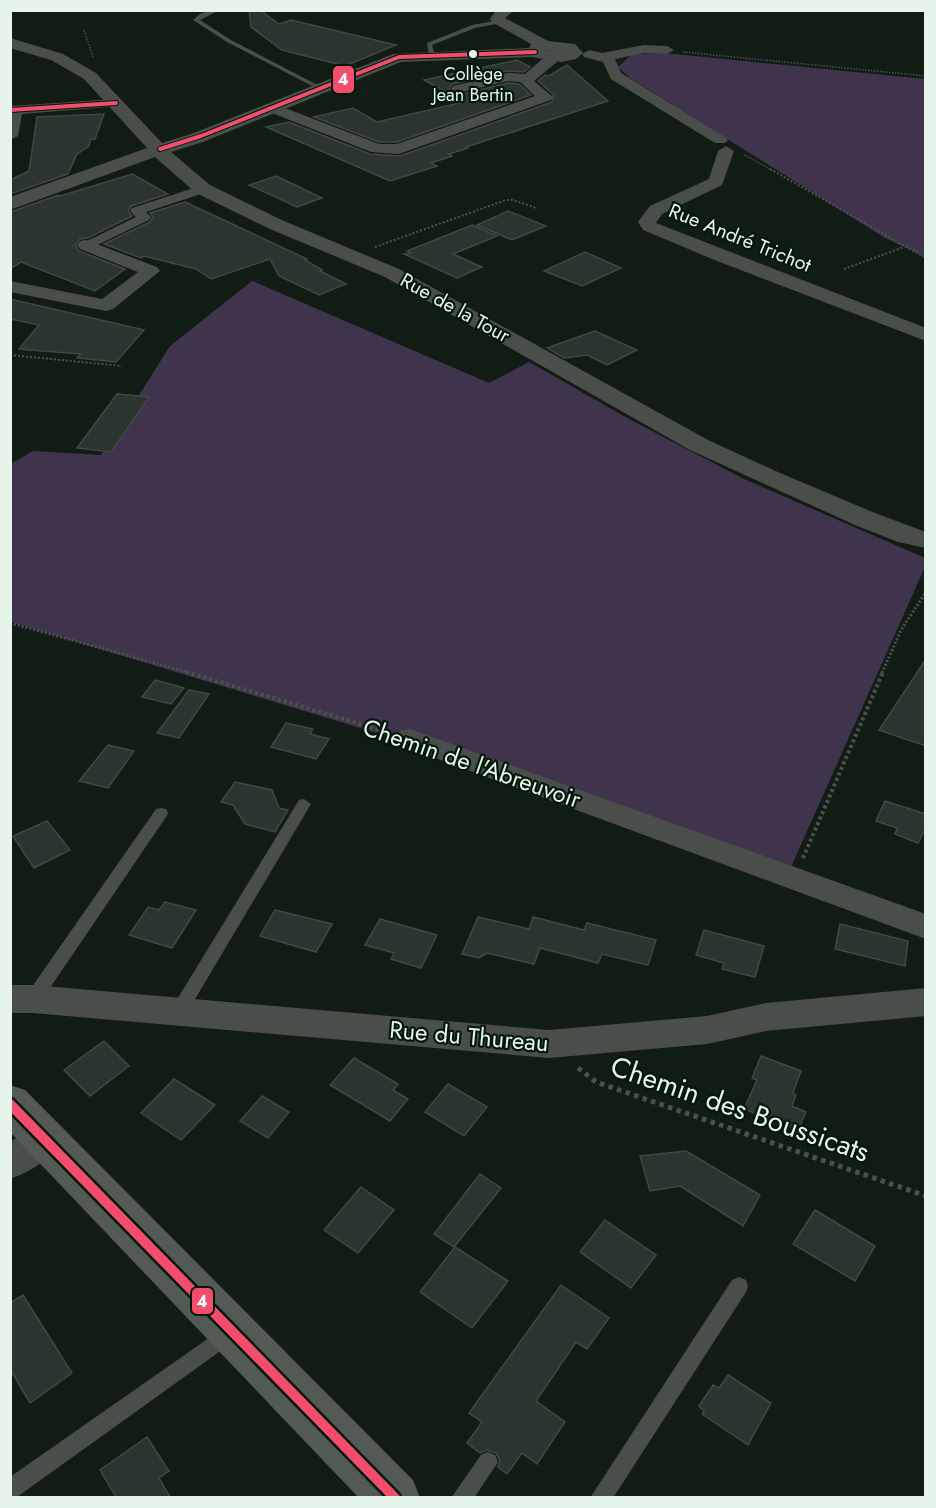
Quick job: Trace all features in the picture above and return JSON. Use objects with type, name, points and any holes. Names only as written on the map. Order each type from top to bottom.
[{"type":"main road","points":[[10,1103],[28,1151],[147,1245],[395,1497]]},
{"type":"street","points":[[458,88],[508,77],[528,78],[550,62],[544,52],[504,16]]},
{"type":"street","name":"Rue de la Tour","points":[[10,43],[57,57],[77,66],[90,76],[168,160],[203,189],[392,273],[554,362],[699,446],[855,515],[908,536],[926,540]]},
{"type":"street","points":[[10,204],[201,136],[399,57],[544,52],[569,46],[575,53],[609,60],[610,69],[616,76],[732,146]]},
{"type":"street","points":[[602,57],[644,49],[667,50]]},
{"type":"street","points":[[272,108],[377,149],[399,149],[546,97],[527,82],[528,78]]},
{"type":"street","points":[[10,136],[13,110],[116,103]]},
{"type":"street","name":"Rue André Trichot","points":[[732,146],[716,182],[656,210],[647,222],[650,226],[723,257],[926,335]]},
{"type":"street","points":[[86,245],[145,218],[135,211],[203,189]]},
{"type":"street","points":[[10,286],[106,304],[151,270],[86,245]]},
{"type":"street","name":"Chemin de l'Abreuvoir","points":[[410,738],[926,927]]},
{"type":"street","name":"Rue du Thureau","points":[[19,999],[549,1044],[707,1030],[766,1017],[926,1002]]},
{"type":"lane","points":[[217,10],[202,15],[196,20],[322,89]]},
{"type":"lane","points":[[432,55],[429,44],[504,16]]},
{"type":"lane","points":[[179,1011],[304,804]]},
{"type":"lane","points":[[19,999],[161,813]]},
{"type":"lane","points":[[600,1497],[740,1286]]},
{"type":"lane","points":[[10,1490],[232,1330]]},
{"type":"lane","points":[[461,1497],[488,1461]]},
{"type":"path","points":[[667,50],[926,76]]},
{"type":"path","points":[[732,146],[926,258]]},
{"type":"path","points":[[351,256],[506,200],[513,200],[536,208]]},
{"type":"path","points":[[844,269],[904,247]]},
{"type":"path","points":[[10,355],[122,366]]},
{"type":"path","points":[[794,879],[901,630],[926,592]]},
{"type":"path","name":"Chemin de l'Abreuvoir","points":[[10,623],[123,653],[410,738]]},
{"type":"path","name":"Chemin des Boussicats","points":[[549,1044],[596,1082],[926,1196]]},
{"type":"shaded area","points":[[665,53],[925,79],[925,257],[885,238],[630,78],[618,67],[632,54]]},
{"type":"shaded area","points":[[252,281],[489,383],[529,362],[629,419],[744,479],[925,558],[925,567],[783,885],[367,730],[11,622],[10,464],[33,451],[101,455],[170,346]]},
{"type":"building","points":[[249,10],[260,10],[279,24],[291,20],[396,45],[345,66],[282,50],[251,27]]},
{"type":"building","points":[[517,60],[530,67],[524,72],[507,71],[452,84],[449,90],[459,95],[508,83],[519,84],[531,95],[397,142],[379,142],[314,117],[353,108],[377,122],[464,102],[424,80]]},
{"type":"building","points":[[567,65],[608,101],[466,147],[468,148],[449,154],[452,156],[431,163],[437,166],[390,181],[266,127],[289,122],[370,154],[400,156],[552,102],[554,95],[538,81],[545,75],[549,76]]},
{"type":"building","points":[[104,114],[95,139],[91,139],[88,147],[77,154],[68,174],[10,194],[10,180],[29,171],[37,117]]},
{"type":"building","points":[[132,174],[168,194],[131,206],[128,211],[132,216],[88,238],[80,239],[75,245],[79,251],[125,269],[95,291],[21,262],[10,269],[10,212]]},
{"type":"building","points":[[276,176],[322,198],[297,207],[249,185]]},
{"type":"building","points":[[185,202],[307,259],[305,260],[322,270],[320,271],[346,284],[319,295],[279,276],[270,259],[211,279],[196,269],[144,256],[141,258],[104,244],[150,222],[153,217],[150,213]]},
{"type":"building","points":[[508,211],[546,226],[512,240],[477,225]]},
{"type":"building","points":[[472,225],[497,236],[453,254],[482,267],[457,278],[404,254],[411,253],[407,251]]},
{"type":"building","points":[[585,252],[621,268],[582,286],[544,271]]},
{"type":"building","points":[[10,299],[144,330],[116,362],[77,358],[81,354],[19,349],[39,325],[10,319]]},
{"type":"building","points":[[595,331],[637,350],[607,365],[587,355],[564,358],[547,348]]},
{"type":"building","points":[[117,394],[149,397],[111,452],[77,448]]},
{"type":"building","points":[[926,659],[926,746],[879,730]]},
{"type":"building","points":[[155,680],[184,688],[171,704],[142,697]]},
{"type":"building","points":[[189,690],[209,694],[179,738],[157,733]]},
{"type":"building","points":[[286,723],[313,729],[310,734],[329,739],[316,759],[271,747]]},
{"type":"building","points":[[108,745],[134,751],[108,788],[79,781]]},
{"type":"building","points":[[235,782],[272,790],[279,808],[288,810],[275,832],[245,824],[233,805],[221,802]]},
{"type":"building","points":[[885,801],[926,814],[926,827],[918,843],[895,834],[897,828],[876,821]]},
{"type":"building","points":[[47,821],[70,850],[34,868],[13,836]]},
{"type":"building","points":[[165,902],[196,910],[172,948],[129,935],[148,907],[159,910]]},
{"type":"building","points":[[275,910],[332,924],[316,952],[260,936]]},
{"type":"building","points":[[478,917],[529,929],[533,917],[584,930],[587,923],[656,940],[648,965],[602,954],[598,963],[540,948],[534,964],[487,953],[479,958],[462,954]]},
{"type":"building","points":[[380,919],[437,935],[421,968],[391,959],[394,953],[365,945]]},
{"type":"building","points":[[840,924],[908,941],[905,966],[835,949]]},
{"type":"building","points":[[704,930],[764,946],[755,977],[722,969],[724,963],[696,955]]},
{"type":"building","points":[[104,1041],[129,1066],[90,1096],[64,1070]]},
{"type":"building","points":[[761,1056],[801,1071],[793,1093],[796,1095],[792,1106],[806,1112],[798,1130],[744,1109],[757,1080],[752,1078]]},
{"type":"building","points":[[354,1058],[398,1084],[393,1090],[408,1099],[390,1121],[330,1085]]},
{"type":"building","points":[[174,1079],[215,1105],[181,1140],[141,1113]]},
{"type":"building","points":[[448,1084],[487,1107],[464,1136],[425,1112]]},
{"type":"building","points":[[262,1096],[289,1112],[268,1138],[240,1121]]},
{"type":"building","points":[[686,1151],[760,1195],[743,1226],[680,1186],[650,1191],[640,1156]]},
{"type":"building","points":[[480,1174],[501,1188],[454,1247],[434,1234]]},
{"type":"building","points":[[361,1187],[394,1210],[358,1253],[324,1230]]},
{"type":"building","points":[[815,1210],[875,1246],[855,1281],[793,1244]]},
{"type":"building","points":[[605,1220],[656,1255],[631,1288],[580,1252]]},
{"type":"building","points":[[455,1247],[508,1281],[472,1328],[420,1292]]},
{"type":"building","points":[[561,1285],[609,1318],[587,1349],[576,1342],[536,1401],[565,1422],[537,1464],[522,1453],[507,1474],[498,1467],[500,1461],[496,1453],[487,1450],[480,1453],[467,1443],[482,1422],[469,1413]]},
{"type":"building","points":[[23,1295],[72,1373],[30,1403],[10,1369],[10,1303]]},
{"type":"building","points":[[728,1375],[771,1403],[748,1445],[702,1414],[704,1411],[699,1406],[713,1385],[719,1388]]},
{"type":"building","points":[[147,1437],[169,1471],[159,1478],[170,1497],[116,1497],[100,1470]]},
{"type":"transit line","name":"4","points":[[160,149],[201,136],[399,57],[535,52]]},
{"type":"transit line","name":"4","points":[[10,110],[116,103]]},
{"type":"transit line","name":"4","points":[[10,1104],[395,1498]]},
{"type":"place","name":"Collège Jean Bertin","points":[[473,54]]}]
